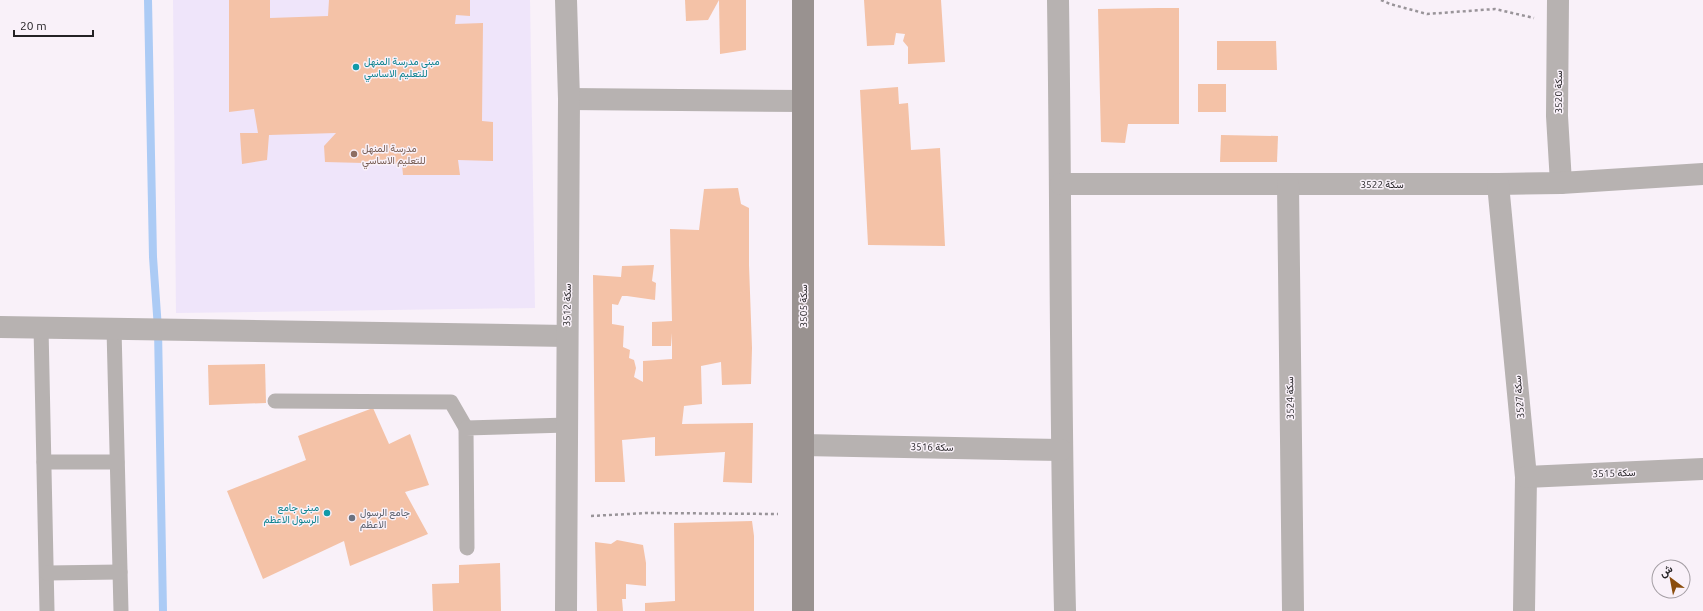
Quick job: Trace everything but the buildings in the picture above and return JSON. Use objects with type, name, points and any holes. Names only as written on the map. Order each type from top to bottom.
[{"type":"street","name":"سكة 3512","points":[[566,0],[569,99],[566,611]]},
{"type":"street","name":"سكة 3505","points":[[803,0],[803,611]]},
{"type":"street","points":[[1058,0],[1061,184],[1061,450],[1065,611]]},
{"type":"street","name":"سكة 3520","points":[[1558,0],[1557,116],[1561,183]]},
{"type":"street","points":[[569,99],[803,101]]},
{"type":"street","name":"سكة 3522","points":[[1061,184],[1498,184],[1561,183],[1703,174]]},
{"type":"street","name":"سكة 3524","points":[[1288,184],[1293,611]]},
{"type":"street","name":"سكة 3527","points":[[1498,184],[1526,476],[1524,611]]},
{"type":"street","points":[[0,327],[567,336]]},
{"type":"street","name":"سكة 3516","points":[[803,445],[1061,450]]},
{"type":"street","name":"سكة 3515","points":[[1526,476],[1703,469]]},
{"type":"lane","points":[[41,327],[47,611]]},
{"type":"lane","points":[[114,328],[121,611]]},
{"type":"lane","points":[[275,401],[451,402],[466,428],[467,548]]},
{"type":"lane","points":[[466,428],[567,425]]},
{"type":"lane","points":[[44,462],[117,462]]},
{"type":"lane","points":[[47,573],[120,572]]},
{"type":"path","points":[[1381,0],[1390,4],[1427,14],[1495,9],[1558,23]]},
{"type":"path","points":[[566,518],[647,513],[803,515]]},
{"type":"shaded area","name":"مدرسة المنهل للتعليم الاساسي","points":[[173,0],[530,0],[535,308],[176,313]]},
{"type":"waterway","points":[[148,0],[153,257],[158,329],[163,611]]},
{"type":"place","name":"مبنى مدرسة المنهل للتعليم الاساسي","points":[[356,67]]},
{"type":"place","name":"مدرسة المنهل للتعليم الاساسي","points":[[354,154]]},
{"type":"place","name":"مبنى جامع الرسول الاعظم","points":[[327,513]]},
{"type":"place","name":"جامع الرسول الاعظم","points":[[352,518]]}]
